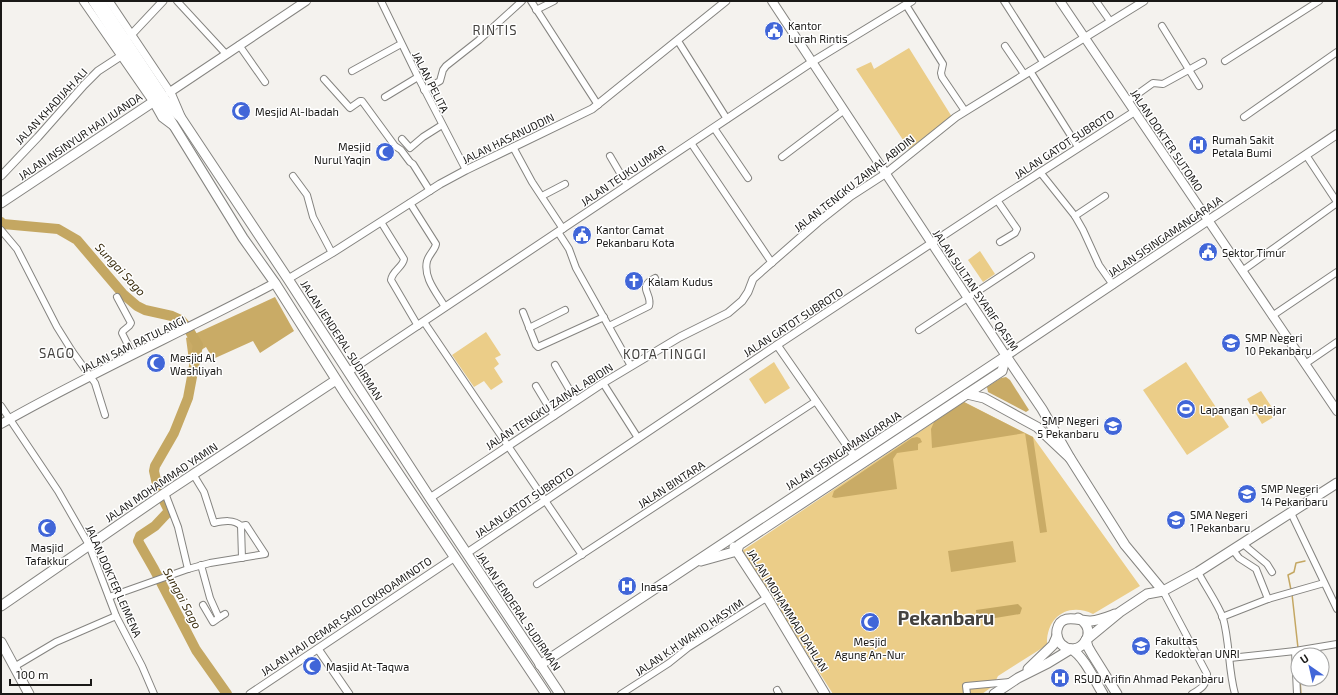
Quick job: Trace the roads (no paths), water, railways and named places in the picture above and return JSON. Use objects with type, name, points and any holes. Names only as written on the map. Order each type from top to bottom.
[{"type":"main road","name":"JALAN JENDERAL SUDIRMAN","points":[[93,1],[167,108],[181,118],[560,694]]},
{"type":"main road","name":"JALAN JENDERAL SUDIRMAN","points":[[100,1],[167,108],[174,127],[243,238],[275,283],[334,377],[546,694]]},
{"type":"main road","points":[[170,92],[306,1]]},
{"type":"main road","name":"JALAN SULTAN SYARIF QASIM","points":[[772,1],[843,111],[1042,409],[1070,458],[1125,544],[1163,591]]},
{"type":"main road","name":"JALAN DOKTER SUTOMO","points":[[1060,1],[1337,411]]},
{"type":"main road","name":"JALAN INSINYUR HAJI JUANDA","points":[[1,203],[153,102]]},
{"type":"main road","name":"JALAN SISINGAMANGARAJA","points":[[540,664],[855,457],[1337,134]]},
{"type":"main road","name":"JALAN SAM RATULANGI","points":[[1,424],[275,283]]},
{"type":"main road","name":"JALAN SISINGAMANGARAJA","points":[[694,563],[737,551],[739,545],[1002,371],[1006,356]]},
{"type":"main road","name":"JALAN MOHAMMAD YAMIN","points":[[1,606],[334,377],[342,375],[346,369]]},
{"type":"main road","points":[[346,395],[345,388],[354,384],[357,386]]},
{"type":"main road","points":[[967,394],[984,398],[1037,426],[1070,458]]},
{"type":"main road","points":[[855,457],[874,456]]},
{"type":"main road","points":[[1015,680],[1048,663],[1071,648],[1080,646],[1120,612],[1147,594],[1163,591],[1198,572],[1337,483]]},
{"type":"main road","name":"JALAN MOHAMMAD DAHLAN","points":[[729,539],[768,599],[825,694]]},
{"type":"main road","points":[[994,694],[1015,680],[1042,658],[1053,645],[1057,636],[1058,627],[1062,621],[1068,618],[1078,618],[1093,621],[1103,619],[1120,612]]},
{"type":"main road","points":[[1078,618],[1084,622],[1087,628],[1088,635],[1086,640],[1088,647],[1117,694]]},
{"type":"main road","points":[[1057,636],[1063,645],[1071,648],[1083,660],[1103,694]]},
{"type":"main road","points":[[2,648],[29,694]]},
{"type":"street","points":[[83,1],[153,102],[162,118],[174,127]]},
{"type":"street","points":[[109,1],[170,92],[181,118]]},
{"type":"street","points":[[131,35],[163,1]]},
{"type":"street","points":[[177,1],[226,54]]},
{"type":"street","name":"JALAN PELITA","points":[[381,1],[424,90],[466,170]]},
{"type":"street","points":[[424,90],[440,81],[442,70],[446,66],[479,40],[522,1]]},
{"type":"street","points":[[531,1],[598,105]]},
{"type":"street","points":[[536,10],[554,1]]},
{"type":"street","name":"JALAN HASANUDDIN","points":[[288,279],[332,253],[430,190],[466,170],[592,109],[726,1]]},
{"type":"street","points":[[1004,1],[1043,62]]},
{"type":"street","points":[[1096,1],[1110,21]]},
{"type":"street","name":"JALAN TENGKU ZAINAL ABIDIN","points":[[430,498],[631,366],[680,337],[728,313],[736,307],[748,292],[756,276],[818,222],[846,200],[885,174],[965,111],[1144,1]]},
{"type":"street","points":[[1225,61],[1319,1]]},
{"type":"street","points":[[909,3],[943,64],[941,73],[942,77],[965,111]]},
{"type":"street","name":"JALAN TEUKU UMAR","points":[[346,369],[421,324],[812,62],[909,3]]},
{"type":"street","points":[[1162,26],[1190,69],[1199,86]]},
{"type":"street","points":[[678,41],[727,119]]},
{"type":"street","points":[[352,71],[401,44]]},
{"type":"street","points":[[239,45],[265,82]]},
{"type":"street","points":[[1005,46],[1027,73],[1078,147]]},
{"type":"street","points":[[1244,117],[1337,52]]},
{"type":"street","name":"JALAN KHADIJAH ALI","points":[[1,176],[84,85],[98,71],[121,56]]},
{"type":"street","points":[[1128,101],[1153,83],[1163,84],[1203,62]]},
{"type":"street","points":[[385,97],[418,77]]},
{"type":"street","points":[[324,79],[350,108],[362,101],[395,146],[401,150],[413,164],[430,190]]},
{"type":"street","points":[[782,157],[843,111]]},
{"type":"street","name":"JALAN GATOT SUBROTO","points":[[467,553],[777,345],[1078,147],[1134,112]]},
{"type":"street","points":[[402,139],[410,148],[423,137],[442,125]]},
{"type":"street","points":[[714,128],[748,178]]},
{"type":"street","points":[[691,143],[772,263]]},
{"type":"street","points":[[513,147],[542,196],[569,249],[576,268],[631,366]]},
{"type":"street","points":[[1242,271],[1337,203],[1306,155]]},
{"type":"street","points":[[610,156],[627,185]]},
{"type":"street","points":[[1040,172],[1074,216],[1083,230],[1099,265],[1113,285]]},
{"type":"street","points":[[293,176],[307,195],[313,217],[332,253]]},
{"type":"street","points":[[542,196],[565,184]]},
{"type":"street","points":[[1074,216],[1105,196]]},
{"type":"street","points":[[997,200],[1017,229],[1015,233],[1000,242]]},
{"type":"street","points":[[410,203],[436,244],[436,247],[430,254],[428,260],[426,276],[445,308]]},
{"type":"street","points":[[381,222],[404,259],[403,263],[392,276],[391,280],[508,446],[582,555]]},
{"type":"street","points":[[1,230],[17,249],[57,327],[95,383],[105,415]]},
{"type":"street","points":[[919,330],[1031,256]]},
{"type":"street","points":[[1272,316],[1337,272]]},
{"type":"street","points":[[609,326],[649,306],[650,302],[646,288],[647,284],[655,278]]},
{"type":"street","points":[[117,297],[132,323],[123,330],[122,333],[133,355]]},
{"type":"street","points":[[529,328],[565,310]]},
{"type":"street","points":[[523,312],[539,347],[604,317]]},
{"type":"street","points":[[1305,364],[1337,342]]},
{"type":"street","points":[[777,345],[855,457]]},
{"type":"street","points":[[555,365],[576,401]]},
{"type":"street","points":[[604,383],[638,438]]},
{"type":"street","points":[[536,386],[554,416]]},
{"type":"street","name":"JALAN BINTARA","points":[[537,584],[816,401]]},
{"type":"street","name":"JALAN DOKTER LEIMENA","points":[[1,406],[58,491],[89,545],[116,616],[142,666],[154,694]]},
{"type":"street","points":[[109,597],[154,580],[201,565],[265,554],[246,525],[241,526],[229,521],[214,523],[204,492],[193,474]]},
{"type":"street","points":[[162,495],[178,527],[188,569]]},
{"type":"street","points":[[1291,513],[1337,609]]},
{"type":"street","points":[[241,526],[242,558]]},
{"type":"street","points":[[1243,544],[1266,564],[1272,572]]},
{"type":"street","points":[[1233,550],[1239,558],[1256,569],[1268,599]]},
{"type":"street","name":"JALAN HAJI OEMAR SAID COKROAMINOTO","points":[[250,694],[455,557]]},
{"type":"street","points":[[201,565],[210,598],[218,616],[223,615],[213,622],[203,604]]},
{"type":"street","points":[[1198,572],[1222,617],[1228,640],[1230,669],[1235,694]]},
{"type":"street","points":[[1222,617],[1268,599],[1324,583]]},
{"type":"street","points":[[1163,591],[1207,674],[1206,682],[1203,686],[1192,694]]},
{"type":"street","name":"JALAN K.H WAHID HASYIM","points":[[621,694],[763,600],[768,599]]},
{"type":"street","points":[[14,667],[56,642],[116,616]]},
{"type":"street","points":[[1321,647],[1337,644]]},
{"type":"street","points":[[318,649],[350,694]]},
{"type":"street","points":[[1230,658],[1290,652]]},
{"type":"street","points":[[967,694],[966,686],[1015,680]]},
{"type":"waterway","name":"Sungai Sago","points":[[1,222],[3,224],[58,229],[77,240],[123,294],[137,306],[145,310],[172,316],[181,320],[198,345],[188,398],[174,433],[155,466],[154,471],[158,489],[169,511],[155,526],[140,536],[138,541],[196,650],[227,694]]},
{"type":"waterway","points":[[1291,590],[1288,575],[1294,572],[1296,563],[1305,561]]},
{"type":"waterway","points":[[1292,594],[1298,647]]},
{"type":"waterway","points":[[1301,687],[1301,694]]},
{"type":"place","name":"Kantor Lurah Rintis","points":[[774,31]]},
{"type":"place","name":"Mesjid Al-Ibadah","points":[[241,111]]},
{"type":"place","name":"Rumah Sakit Petala Bumi","points":[[1198,145]]},
{"type":"place","name":"Mesjid Nurul Yaqin","points":[[385,152]]},
{"type":"place","name":"Kantor Camat Pekanbaru Kota","points":[[582,235]]},
{"type":"place","name":"Sektor Timur","points":[[1208,252]]},
{"type":"place","name":"Kalam Kudus","points":[[634,281]]},
{"type":"place","name":"SMP Negeri 10 Pekanbaru","points":[[1231,343]]},
{"type":"place","name":"Mesjid Al Washliyah","points":[[156,363]]},
{"type":"place","name":"Lapangan Pelajar","points":[[1186,409]]},
{"type":"place","name":"SMP Negeri 5 Pekanbaru","points":[[1113,426]]},
{"type":"place","name":"SMP Negeri 14 Pekanbaru","points":[[1247,494]]},
{"type":"place","name":"SMA Negeri 1 Pekanbaru","points":[[1176,520]]},
{"type":"place","name":"Masjid Tafakkur","points":[[47,528]]},
{"type":"place","name":"Inasa","points":[[627,586]]},
{"type":"place","name":"Mesjid Agung An-Nur","points":[[870,622]]},
{"type":"place","name":"Fakultas Kedokteran UNRI","points":[[1141,646]]},
{"type":"place","name":"Masjid At-Taqwa","points":[[312,666]]},
{"type":"place","name":"RSUD Arifin Ahmad Pekanbaru","points":[[1060,678]]},
{"type":"district","name":"RINTIS","points":[[495,30]]},
{"type":"district","name":"SAGO","points":[[57,353]]},
{"type":"district","name":"KOTA TINGGI","points":[[665,354]]},
{"type":"district","name":"Pekanbaru","points":[[946,617]]}]
